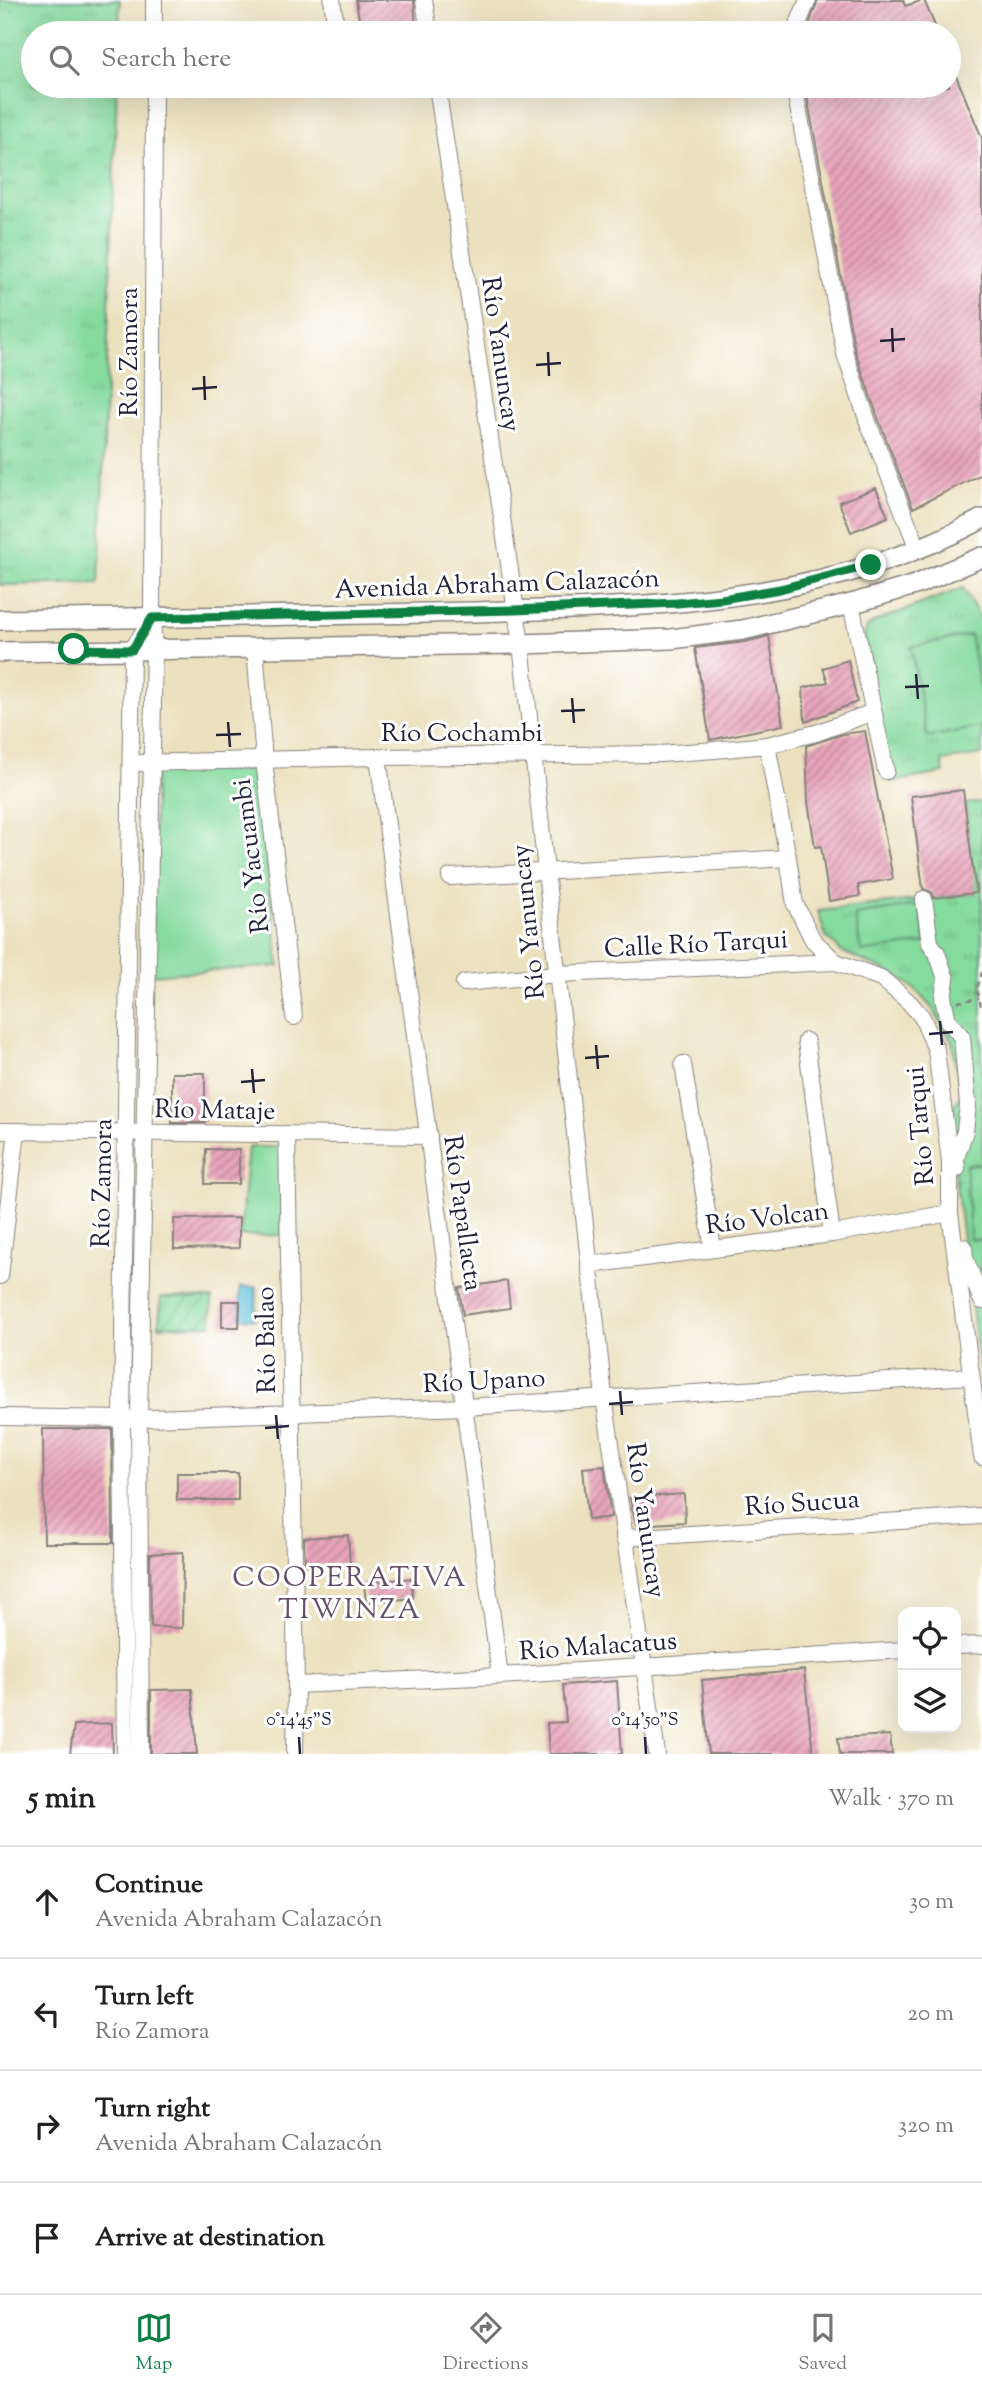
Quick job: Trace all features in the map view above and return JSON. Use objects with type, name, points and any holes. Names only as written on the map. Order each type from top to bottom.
[{"type":"main road","name":"Avenida Abraham Calazacón","points":[[0,620],[515,610],[722,599],[825,578],[918,549],[982,520]]},
{"type":"main road","points":[[0,652],[521,644],[704,636],[743,630],[851,604],[915,585],[982,557]]},
{"type":"street","points":[[154,0],[154,21]]},
{"type":"street","points":[[332,0],[335,20]]},
{"type":"street","points":[[424,0],[427,21]]},
{"type":"street","points":[[799,21],[808,0]]},
{"type":"street","name":"Río Zamora","points":[[141,1754],[139,1418],[154,649],[154,98]]},
{"type":"street","name":"Río Yanuncay","points":[[439,98],[521,644],[604,1397],[657,1754]]},
{"type":"street","points":[[796,98],[845,354],[869,425],[918,549]]},
{"type":"street","points":[[851,604],[886,771]]},
{"type":"street","points":[[132,650],[152,618]]},
{"type":"street","name":"Río Yacuambi","points":[[255,648],[264,760],[294,1017]]},
{"type":"street","name":"Río Zamora","points":[[125,1754],[122,1419],[132,650]]},
{"type":"street","name":"Río Cochambi","points":[[131,763],[660,754],[766,745],[816,733],[873,712]]},
{"type":"street","name":"Río Tarqui","points":[[766,745],[795,904],[800,917],[813,940],[826,955],[836,962],[881,978],[909,1002],[922,1017],[936,1050],[948,1149],[950,1213],[982,1457]]},
{"type":"street","name":"Río Papallacta","points":[[378,757],[500,1676]]},
{"type":"street","points":[[450,877],[788,858]]},
{"type":"street","points":[[924,899],[930,943],[937,953],[946,979],[944,1005],[948,1021],[961,1037],[968,1105],[965,1131],[956,1158],[965,1258],[982,1301]]},
{"type":"street","name":"Calle Río Tarqui","points":[[464,984],[557,974],[836,962]]},
{"type":"street","points":[[806,1041],[832,1234]]},
{"type":"street","points":[[682,1064],[713,1249]]},
{"type":"street","name":"Río Mataje","points":[[0,1130],[429,1136]]},
{"type":"street","points":[[0,1276],[17,1130]]},
{"type":"street","name":"Río Balao","points":[[287,1135],[295,1754]]},
{"type":"street","name":"Río Volcan","points":[[589,1265],[832,1234],[950,1213]]},
{"type":"street","name":"Río Upano","points":[[0,1417],[122,1419],[465,1407],[971,1376]]},
{"type":"street","name":"Río Sucua","points":[[624,1538],[982,1516]]},
{"type":"street","points":[[961,1646],[982,1645]]},
{"type":"street","name":"Río Malacatus","points":[[296,1685],[500,1676],[898,1650]]},
{"type":"path","points":[[982,972],[977,989],[982,1010]]},
{"type":"path","points":[[944,1005],[979,998]]},
{"type":"green space","points":[[0,0],[120,0],[119,21],[21,21],[21,98],[117,98],[99,583],[0,585]]},
{"type":"green space","points":[[963,588],[982,621],[982,755],[942,761],[944,773],[890,782],[864,637],[867,627],[876,621]]},
{"type":"green space","points":[[970,635],[982,697],[982,727],[927,737],[911,647]]},
{"type":"green space","points":[[256,770],[279,966],[151,975],[155,771]]},
{"type":"green space","points":[[982,802],[982,1386],[947,1114],[961,1096],[952,1042],[933,1009],[915,989],[896,975],[842,952],[826,937],[818,911],[975,893],[965,804]]},
{"type":"green space","points":[[920,905],[926,943],[861,952],[855,915]]},
{"type":"green space","points":[[248,1147],[284,1147],[282,1235],[240,1236]]},
{"type":"green space","points":[[982,1164],[982,1239],[970,1240],[966,1165]]},
{"type":"green space","points":[[161,1297],[212,1298],[211,1325],[159,1326]]},
{"type":"water","points":[[240,1287],[257,1287],[256,1319],[241,1318]]},
{"type":"building","points":[[356,0],[414,0],[416,21],[359,21]]},
{"type":"building","points":[[818,0],[903,0],[905,6],[924,0],[933,21],[810,21]]},
{"type":"building","points":[[961,88],[982,138],[982,474],[913,508],[855,351],[807,98],[961,98]]},
{"type":"building","points":[[876,488],[888,517],[851,532],[839,502]]},
{"type":"building","points":[[769,636],[783,725],[710,740],[695,648]]},
{"type":"building","points":[[848,660],[857,702],[805,722],[803,688],[828,682],[823,668]]},
{"type":"building","points":[[865,731],[893,879],[858,885],[860,896],[829,901],[821,846],[815,847],[808,802],[806,746],[843,734]]},
{"type":"building","points":[[963,790],[976,893],[934,898],[932,892],[923,889],[911,796]]},
{"type":"building","points":[[172,1073],[205,1073],[205,1123],[172,1123]]},
{"type":"building","points":[[206,1149],[239,1150],[239,1184],[205,1184]]},
{"type":"building","points":[[239,1218],[239,1248],[174,1249],[174,1219]]},
{"type":"building","points":[[507,1281],[510,1308],[463,1315],[459,1288]]},
{"type":"building","points":[[222,1301],[240,1301],[239,1327],[222,1327]]},
{"type":"building","points":[[43,1429],[112,1429],[113,1543],[44,1543]]},
{"type":"building","points":[[604,1466],[611,1517],[588,1520],[583,1468]]},
{"type":"building","points":[[177,1473],[238,1473],[238,1500],[177,1500]]},
{"type":"building","points":[[684,1494],[685,1522],[636,1525],[630,1498]]},
{"type":"building","points":[[348,1535],[350,1563],[305,1566],[304,1538]]},
{"type":"building","points":[[183,1552],[182,1628],[151,1627],[150,1554]]},
{"type":"building","points":[[411,1578],[413,1598],[366,1603],[364,1583]]},
{"type":"building","points":[[804,1670],[813,1754],[709,1754],[702,1680]]},
{"type":"building","points":[[617,1681],[622,1754],[549,1754],[547,1723],[566,1722],[563,1685]]},
{"type":"building","points":[[192,1689],[197,1754],[151,1754],[151,1690]]},
{"type":"building","points":[[112,1723],[113,1754],[70,1754],[74,1725]]},
{"type":"building","points":[[890,1735],[892,1754],[840,1754],[838,1738]]},
{"type":"district","name":"COOPERATIVA TIWINZA","points":[[350,1592]]},
{"type":"route","points":[[74,649],[132,650],[152,618],[515,610],[677,603],[780,589],[871,565]]}]
